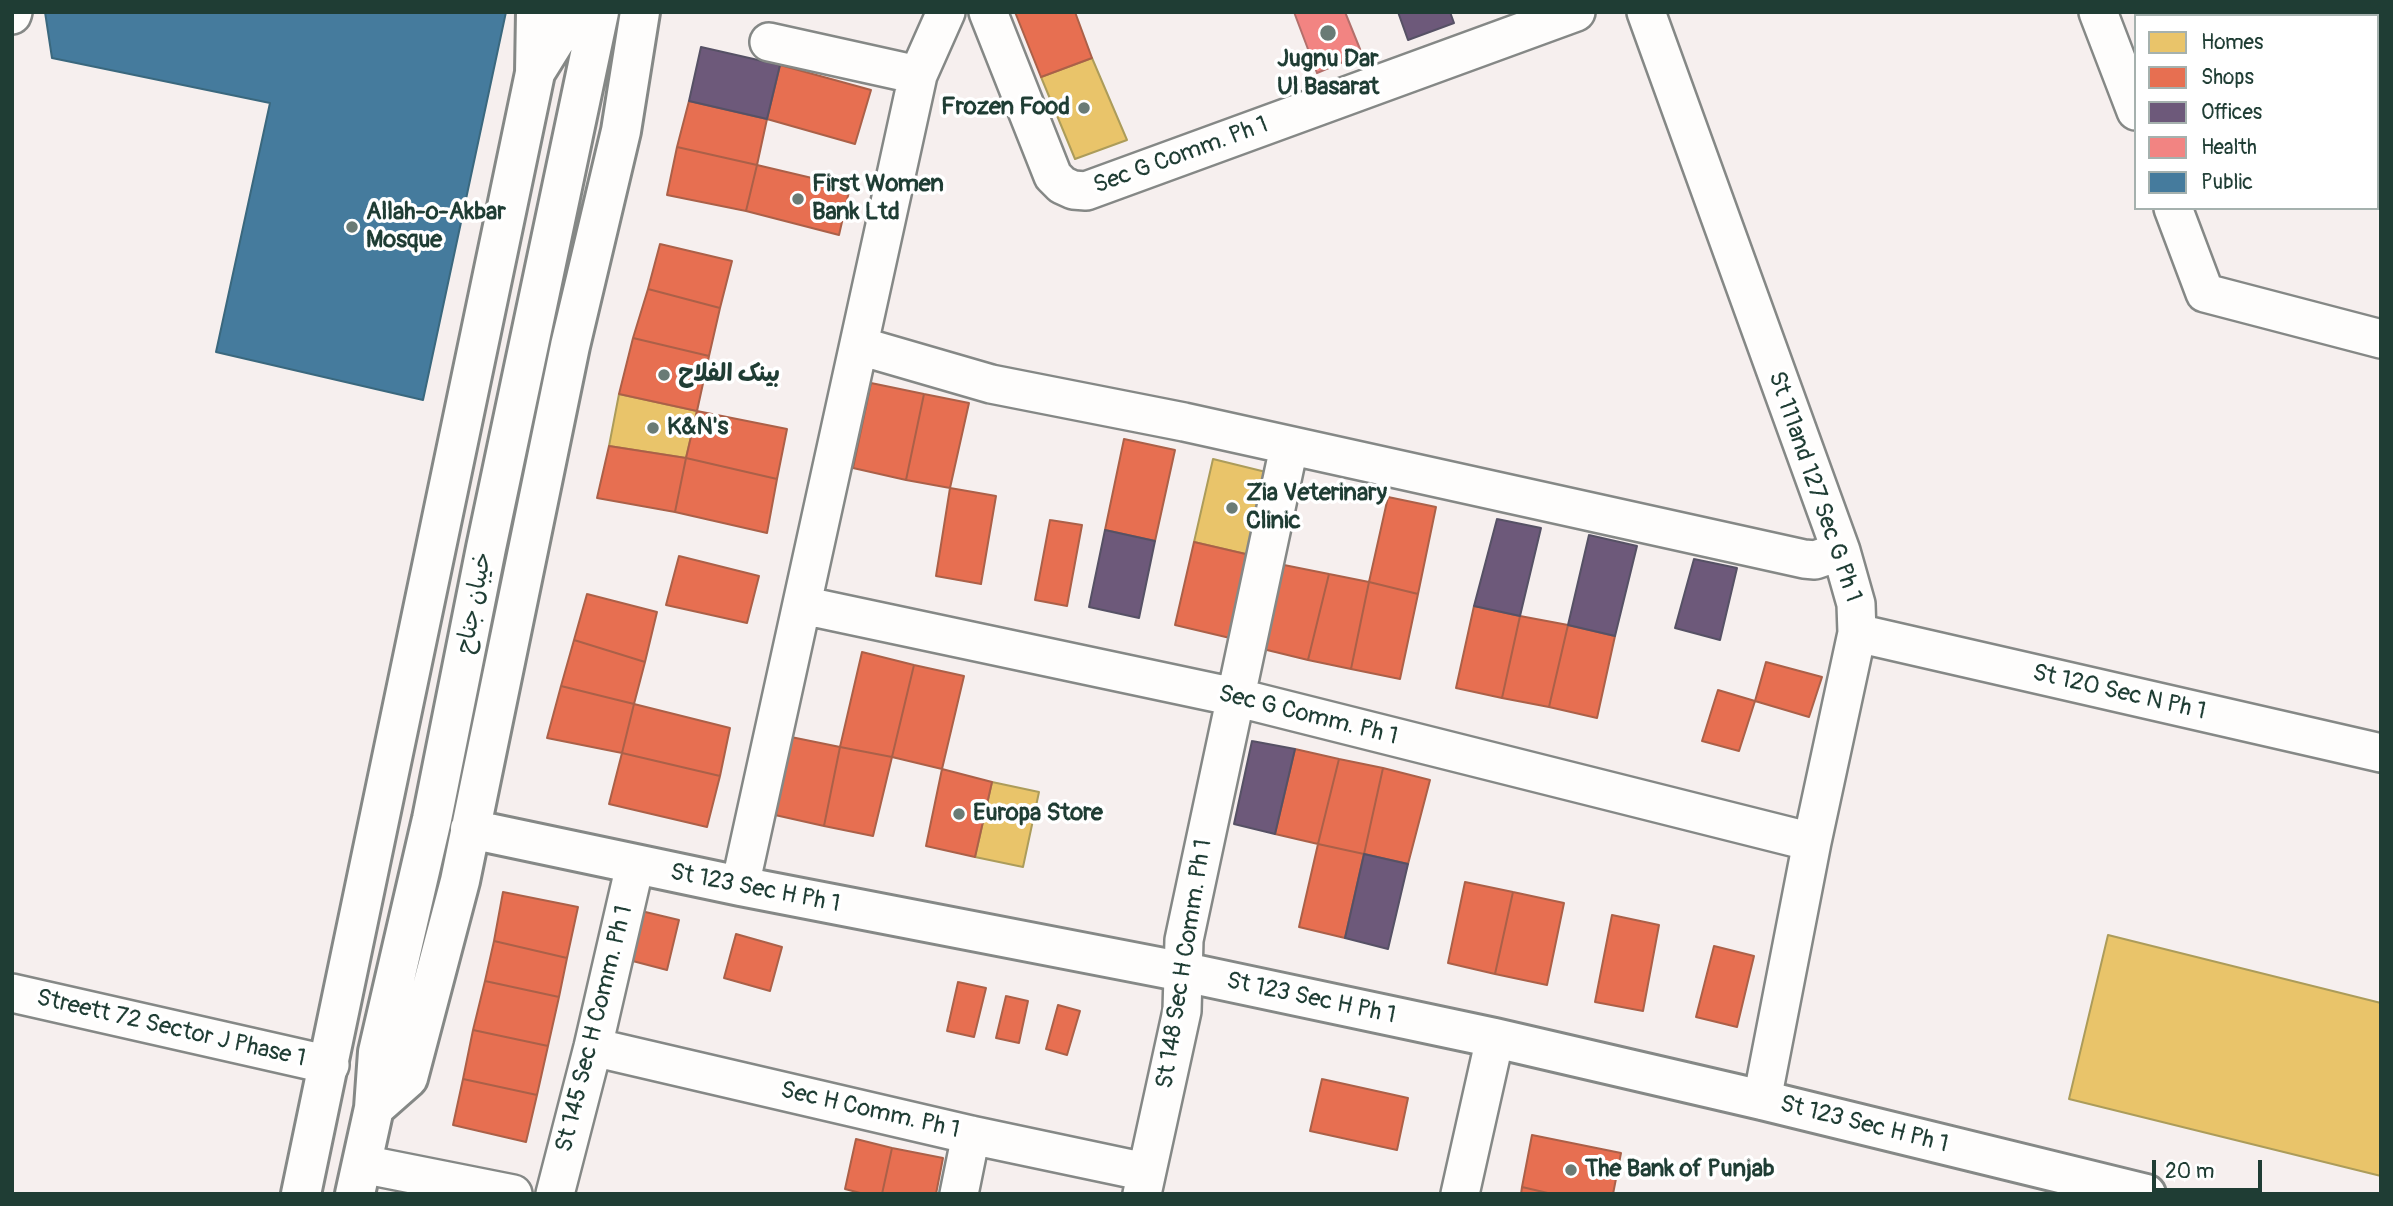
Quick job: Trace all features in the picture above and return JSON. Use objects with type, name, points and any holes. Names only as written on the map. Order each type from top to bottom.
[{"type":"street","name":"خیبان جناح","points":[[301,1194],[535,73],[537,12]]},
{"type":"street","points":[[535,73],[564,26],[565,12]]},
{"type":"street","name":"خیبان جناح","points":[[359,1179],[374,1108],[378,1052],[432,819],[488,535],[600,12]]},
{"type":"street","points":[[374,1108],[408,1078],[460,881],[570,346],[621,131],[640,12]]},
{"type":"street","points":[[740,887],[918,75],[946,12]]},
{"type":"street","name":"Sec G Comm. Ph 1","points":[[988,12],[1053,176],[1062,186],[1086,191],[1576,12]]},
{"type":"street","name":"St 111and 127 Sec G Ph 1","points":[[1646,12],[1841,551],[1856,604],[1857,633],[1812,842],[1762,1100]]},
{"type":"street","points":[[2098,12],[2134,106]]},
{"type":"street","points":[[769,42],[918,75]]},
{"type":"street","points":[[2174,210],[2205,293],[2381,339]]},
{"type":"street","points":[[860,346],[991,384],[1184,422],[1804,559],[1815,560],[1841,551]]},
{"type":"street","name":"St 148 Sec H Comm. Ph 1","points":[[1144,1183],[1182,1011],[1184,940],[1289,447]]},
{"type":"street","name":"Sec G Comm. Ph 1","points":[[802,605],[1235,697],[1812,842]]},
{"type":"street","name":"St 120 Sec N Ph 1","points":[[1857,633],[2381,752]]},
{"type":"street","name":"St 123 Sec H Ph 1","points":[[470,830],[740,887],[1184,972],[1495,1038],[2146,1194]]},
{"type":"street","name":"St 145 Sec H Comm. Ph 1","points":[[555,1194],[593,1047],[635,865]]},
{"type":"street","name":"Streett 72 Sector J Phase 1","points":[[12,993],[330,1065]]},
{"type":"street","points":[[1460,1194],[1495,1038]]},
{"type":"street","name":"Sec H Comm. Ph 1","points":[[593,1047],[971,1135],[1144,1183]]},
{"type":"street","points":[[959,1194],[971,1135]]},
{"type":"street","points":[[359,1179],[513,1194]]},
{"type":"building: Homes","name":"Frozen Food","points":[[1092,58],[1127,140],[1075,159],[1041,77]]},
{"type":"building: Homes","name":"K&N's","points":[[619,394],[697,411],[686,458],[609,446]]},
{"type":"building: Homes","name":"Zia Veterinary Clinic","points":[[1213,459],[1270,473],[1250,555],[1194,542]]},
{"type":"building: Homes","points":[[992,782],[1039,792],[1023,867],[975,857]]},
{"type":"building: Homes","points":[[2108,935],[2381,1003],[2381,1176],[2069,1099]]},
{"type":"building: Shops","points":[[1015,12],[1075,12],[1092,58],[1041,77]]},
{"type":"building: Shops","points":[[780,65],[871,90],[855,144],[767,119]]},
{"type":"building: Shops","points":[[689,101],[767,119],[757,165],[677,147]]},
{"type":"building: Shops","points":[[677,147],[757,165],[746,211],[667,195]]},
{"type":"building: Shops","name":"First Women Bank Ltd","points":[[757,165],[850,187],[839,235],[746,211]]},
{"type":"building: Shops","points":[[660,244],[732,261],[720,308],[648,289]]},
{"type":"building: Shops","points":[[648,289],[720,308],[709,356],[633,338]]},
{"type":"building: Shops","name":"بینک الفلاح","points":[[633,338],[709,356],[697,411],[619,394]]},
{"type":"building: Shops","points":[[871,383],[924,394],[906,480],[853,468]]},
{"type":"building: Shops","points":[[924,394],[969,403],[950,488],[906,480]]},
{"type":"building: Shops","points":[[697,411],[787,429],[777,479],[686,458]]},
{"type":"building: Shops","points":[[1124,439],[1175,450],[1155,541],[1105,530]]},
{"type":"building: Shops","points":[[609,446],[686,458],[675,512],[597,498]]},
{"type":"building: Shops","points":[[686,458],[777,479],[767,533],[675,512]]},
{"type":"building: Shops","points":[[950,488],[996,496],[981,584],[936,576]]},
{"type":"building: Shops","points":[[1388,497],[1436,507],[1418,594],[1369,582]]},
{"type":"building: Shops","points":[[1050,520],[1082,525],[1067,606],[1035,600]]},
{"type":"building: Shops","points":[[1194,542],[1250,555],[1230,638],[1175,625]]},
{"type":"building: Shops","points":[[679,556],[759,576],[747,623],[666,605]]},
{"type":"building: Shops","points":[[1284,565],[1329,574],[1308,660],[1263,649]]},
{"type":"building: Shops","points":[[1329,574],[1369,582],[1351,669],[1308,660]]},
{"type":"building: Shops","points":[[1369,582],[1418,594],[1400,679],[1351,669]]},
{"type":"building: Shops","points":[[587,594],[657,612],[645,662],[574,640]]},
{"type":"building: Shops","points":[[1474,606],[1520,616],[1502,698],[1456,688]]},
{"type":"building: Shops","points":[[1520,616],[1568,625],[1549,707],[1502,698]]},
{"type":"building: Shops","points":[[1568,625],[1615,636],[1597,718],[1549,707]]},
{"type":"building: Shops","points":[[574,640],[645,662],[634,704],[561,686]]},
{"type":"building: Shops","points":[[862,652],[914,665],[892,757],[840,747]]},
{"type":"building: Shops","points":[[1766,662],[1822,677],[1809,717],[1755,701]]},
{"type":"building: Shops","points":[[914,665],[964,676],[942,769],[892,757]]},
{"type":"building: Shops","points":[[561,686],[634,704],[622,753],[547,738]]},
{"type":"building: Shops","points":[[1718,690],[1755,701],[1739,751],[1702,741]]},
{"type":"building: Shops","points":[[634,704],[730,728],[720,776],[622,753]]},
{"type":"building: Shops","points":[[791,737],[840,747],[824,826],[775,815]]},
{"type":"building: Shops","points":[[840,747],[892,757],[873,836],[824,826]]},
{"type":"building: Shops","points":[[1295,749],[1339,759],[1318,844],[1275,834]]},
{"type":"building: Shops","points":[[622,753],[720,776],[707,827],[609,804]]},
{"type":"building: Shops","points":[[1339,759],[1383,768],[1364,854],[1318,844]]},
{"type":"building: Shops","points":[[1383,768],[1430,780],[1408,864],[1364,854]]},
{"type":"building: Shops","name":"Europa Store","points":[[942,769],[992,782],[975,857],[926,846]]},
{"type":"building: Shops","points":[[1318,844],[1364,854],[1345,938],[1299,927]]},
{"type":"building: Shops","points":[[1465,882],[1513,892],[1495,974],[1448,963]]},
{"type":"building: Shops","points":[[503,892],[578,907],[567,958],[494,941]]},
{"type":"building: Shops","points":[[1513,892],[1564,903],[1547,985],[1495,974]]},
{"type":"building: Shops","points":[[637,910],[679,920],[667,970],[625,959]]},
{"type":"building: Shops","points":[[1612,915],[1659,925],[1643,1011],[1595,1002]]},
{"type":"building: Shops","points":[[736,934],[782,947],[770,991],[724,978]]},
{"type":"building: Shops","points":[[494,941],[567,958],[559,997],[485,981]]},
{"type":"building: Shops","points":[[1714,946],[1754,956],[1737,1027],[1696,1017]]},
{"type":"building: Shops","points":[[485,981],[559,997],[548,1046],[473,1030]]},
{"type":"building: Shops","points":[[958,982],[986,988],[974,1037],[947,1031]]},
{"type":"building: Shops","points":[[1006,996],[1028,1001],[1019,1043],[996,1038]]},
{"type":"building: Shops","points":[[1058,1005],[1080,1011],[1067,1055],[1046,1049]]},
{"type":"building: Shops","points":[[473,1030],[548,1046],[537,1095],[463,1079]]},
{"type":"building: Shops","points":[[463,1079],[537,1095],[526,1142],[453,1125]]},
{"type":"building: Shops","points":[[1322,1079],[1408,1098],[1397,1150],[1310,1131]]},
{"type":"building: Shops","name":"The Bank of Punjab","points":[[1532,1135],[1621,1153],[1613,1194],[1552,1194],[1522,1187]]},
{"type":"building: Shops","points":[[856,1139],[892,1148],[882,1194],[864,1194],[845,1189]]},
{"type":"building: Shops","points":[[892,1148],[943,1158],[936,1194],[882,1194]]},
{"type":"building: Shops","points":[[1522,1187],[1552,1194],[1521,1194]]},
{"type":"building: Offices","points":[[1398,12],[1450,12],[1454,23],[1408,40]]},
{"type":"building: Offices","points":[[701,47],[780,65],[767,119],[689,101]]},
{"type":"building: Offices","points":[[1497,519],[1541,528],[1520,616],[1474,606]]},
{"type":"building: Offices","points":[[1105,530],[1155,541],[1139,618],[1089,607]]},
{"type":"building: Offices","points":[[1589,535],[1637,546],[1615,636],[1568,625]]},
{"type":"building: Offices","points":[[1694,559],[1737,568],[1720,640],[1675,628]]},
{"type":"building: Offices","points":[[1252,741],[1295,749],[1275,834],[1234,824]]},
{"type":"building: Offices","points":[[1364,854],[1408,864],[1388,949],[1345,938]]},
{"type":"building: Health","name":"Jugnu Dar Ul Basarat","points":[[1294,12],[1345,12],[1362,54],[1317,73]]},
{"type":"building: Public","name":"Allah-o-Akbar Mosque","points":[[45,12],[506,12],[423,400],[216,352],[270,103],[52,58]]},
{"type":"place","name":"Jugnu Dar Ul Basarat","points":[[1328,33]]},
{"type":"place","name":"Frozen Food","points":[[1084,108]]},
{"type":"place","name":"First Women Bank Ltd","points":[[798,199]]},
{"type":"place","name":"Allah-o-Akbar Mosque","points":[[352,227]]},
{"type":"place","name":"بینک الفلاح","points":[[664,375]]},
{"type":"place","name":"K&N's","points":[[653,428]]},
{"type":"place","name":"Zia Veterinary Clinic","points":[[1232,508]]},
{"type":"place","name":"Europa Store","points":[[959,814]]},
{"type":"place","name":"The Bank of Punjab","points":[[1571,1170]]}]
